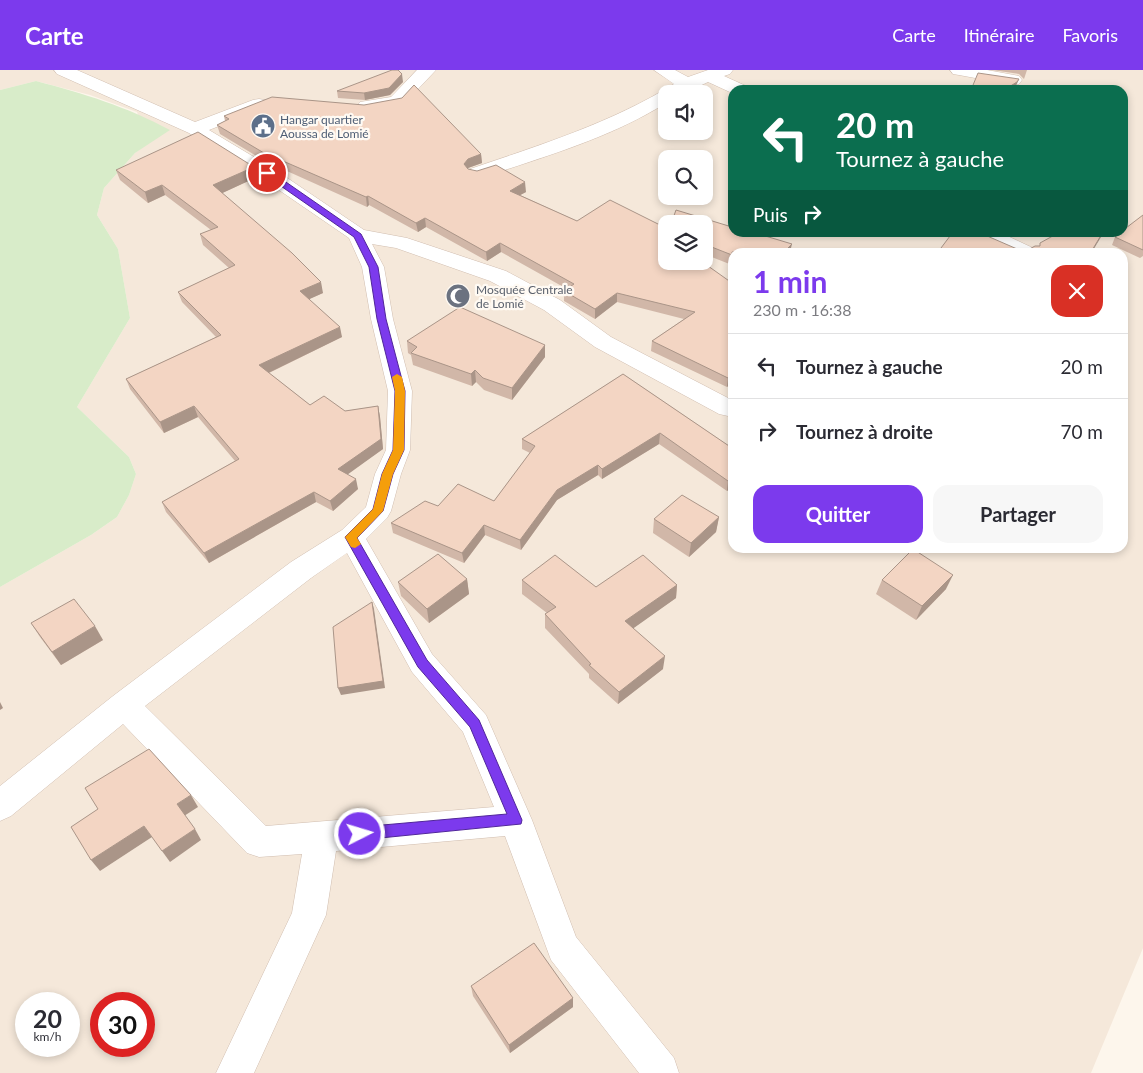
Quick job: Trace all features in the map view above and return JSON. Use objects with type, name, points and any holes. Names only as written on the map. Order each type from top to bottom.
[{"type":"street","points":[[63,70],[195,129],[267,173],[358,235],[400,242],[498,276],[552,305],[603,342],[728,408]]},
{"type":"street","points":[[346,105],[365,107],[398,102],[427,70]]},
{"type":"street","points":[[663,70],[686,84],[717,73],[733,85]]},
{"type":"street","points":[[959,70],[1013,80]]},
{"type":"street","points":[[195,129],[272,100]]},
{"type":"street","points":[[477,173],[588,135],[658,101]]},
{"type":"street","points":[[0,806],[124,705],[302,570],[351,537],[378,511],[388,474],[398,450],[400,391],[382,319],[373,267],[358,235]]},
{"type":"street","points":[[992,237],[1016,248]]},
{"type":"street","points":[[351,537],[422,663],[474,724],[516,820],[562,948],[661,1071]]},
{"type":"street","points":[[124,705],[258,842],[516,820]]},
{"type":"street","points":[[235,1073],[309,915],[321,837]]},
{"type":"shaded area","points":[[0,70],[1143,70],[1143,948],[1091,1073],[0,1073],[0,587],[91,535],[117,517],[129,495],[136,474],[129,457],[77,407],[130,318],[118,249],[97,215],[104,188],[135,153],[148,143],[137,112],[90,95],[36,81],[0,90]]},
{"type":"green space","points":[[36,81],[104,101],[170,130],[135,153],[104,188],[97,215],[118,249],[130,318],[77,407],[129,457],[136,474],[129,495],[117,517],[91,535],[0,587],[0,90]]},
{"type":"building","points":[[392,70],[398,70],[402,74],[389,88],[364,93],[337,91]]},
{"type":"building","points":[[978,73],[1019,79],[1012,85],[973,85]]},
{"type":"building","points":[[414,85],[481,154],[468,159],[464,164],[468,169],[477,171],[496,165],[525,182],[510,191],[577,221],[610,200],[658,224],[658,270],[713,270],[728,280],[728,378],[652,341],[695,312],[617,293],[595,309],[564,291],[574,284],[500,243],[486,252],[425,218],[416,223],[368,196],[366,197],[276,158],[274,159],[217,125],[229,119],[224,116],[272,97],[364,105],[402,98]]},
{"type":"building","points":[[198,132],[254,167],[213,185],[292,253],[321,282],[300,291],[340,327],[259,365],[310,405],[324,396],[345,411],[378,406],[381,439],[338,469],[356,479],[330,501],[314,492],[204,553],[162,502],[239,459],[194,406],[160,422],[126,379],[221,335],[178,292],[235,265],[200,234],[218,227],[162,185],[145,192],[116,170]]},
{"type":"building","points":[[676,210],[692,215],[674,215]]},
{"type":"building","points":[[1143,215],[1143,250],[1115,237],[1128,237],[1128,226]]},
{"type":"building","points":[[713,221],[728,226],[728,237],[769,237],[792,244],[788,248],[728,248],[728,253],[713,248]]},
{"type":"building","points":[[949,237],[990,237],[1015,248],[941,248]]},
{"type":"building","points":[[1051,237],[1100,237],[1093,248],[1031,248],[1040,246],[1040,243]]},
{"type":"building","points":[[460,307],[545,345],[512,388],[483,378],[475,370],[471,374],[411,353],[417,347],[407,341]]},
{"type":"building","points":[[623,374],[728,445],[728,481],[660,433],[602,469],[598,465],[557,490],[520,540],[484,525],[462,553],[391,523],[425,501],[438,506],[458,484],[494,501],[535,446],[522,439]]},
{"type":"building","points":[[682,495],[719,517],[691,543],[654,519]]},
{"type":"building","points":[[909,553],[919,553],[953,575],[922,606],[882,580]]},
{"type":"building","points":[[438,554],[467,579],[427,609],[398,582]]},
{"type":"building","points":[[555,555],[596,587],[643,555],[677,585],[625,621],[665,656],[619,692],[589,665],[591,664],[545,614],[556,607],[522,580]]},
{"type":"building","points":[[74,599],[95,626],[52,652],[31,623]]},
{"type":"building","points":[[372,602],[383,681],[338,688],[333,627]]},
{"type":"building","points":[[149,749],[191,795],[177,804],[195,829],[162,851],[144,826],[91,860],[71,827],[98,809],[85,788]]},
{"type":"building","points":[[534,943],[573,998],[509,1045],[471,986]]},
{"type":"slow traffic","points":[[355,544],[351,537],[378,511],[388,474],[398,450],[400,391],[397,377]]},
{"type":"place","name":"Hangar quartier Aoussa de Lomié","points":[[263,126]]},
{"type":"place","name":"Mosquée Centrale de Lomié","points":[[458,296]]},
{"type":"route","points":[[267,173],[358,235],[373,267],[382,319],[400,391],[398,450],[388,474],[378,511],[351,537],[422,663],[474,724],[516,820],[360,834]]}]
